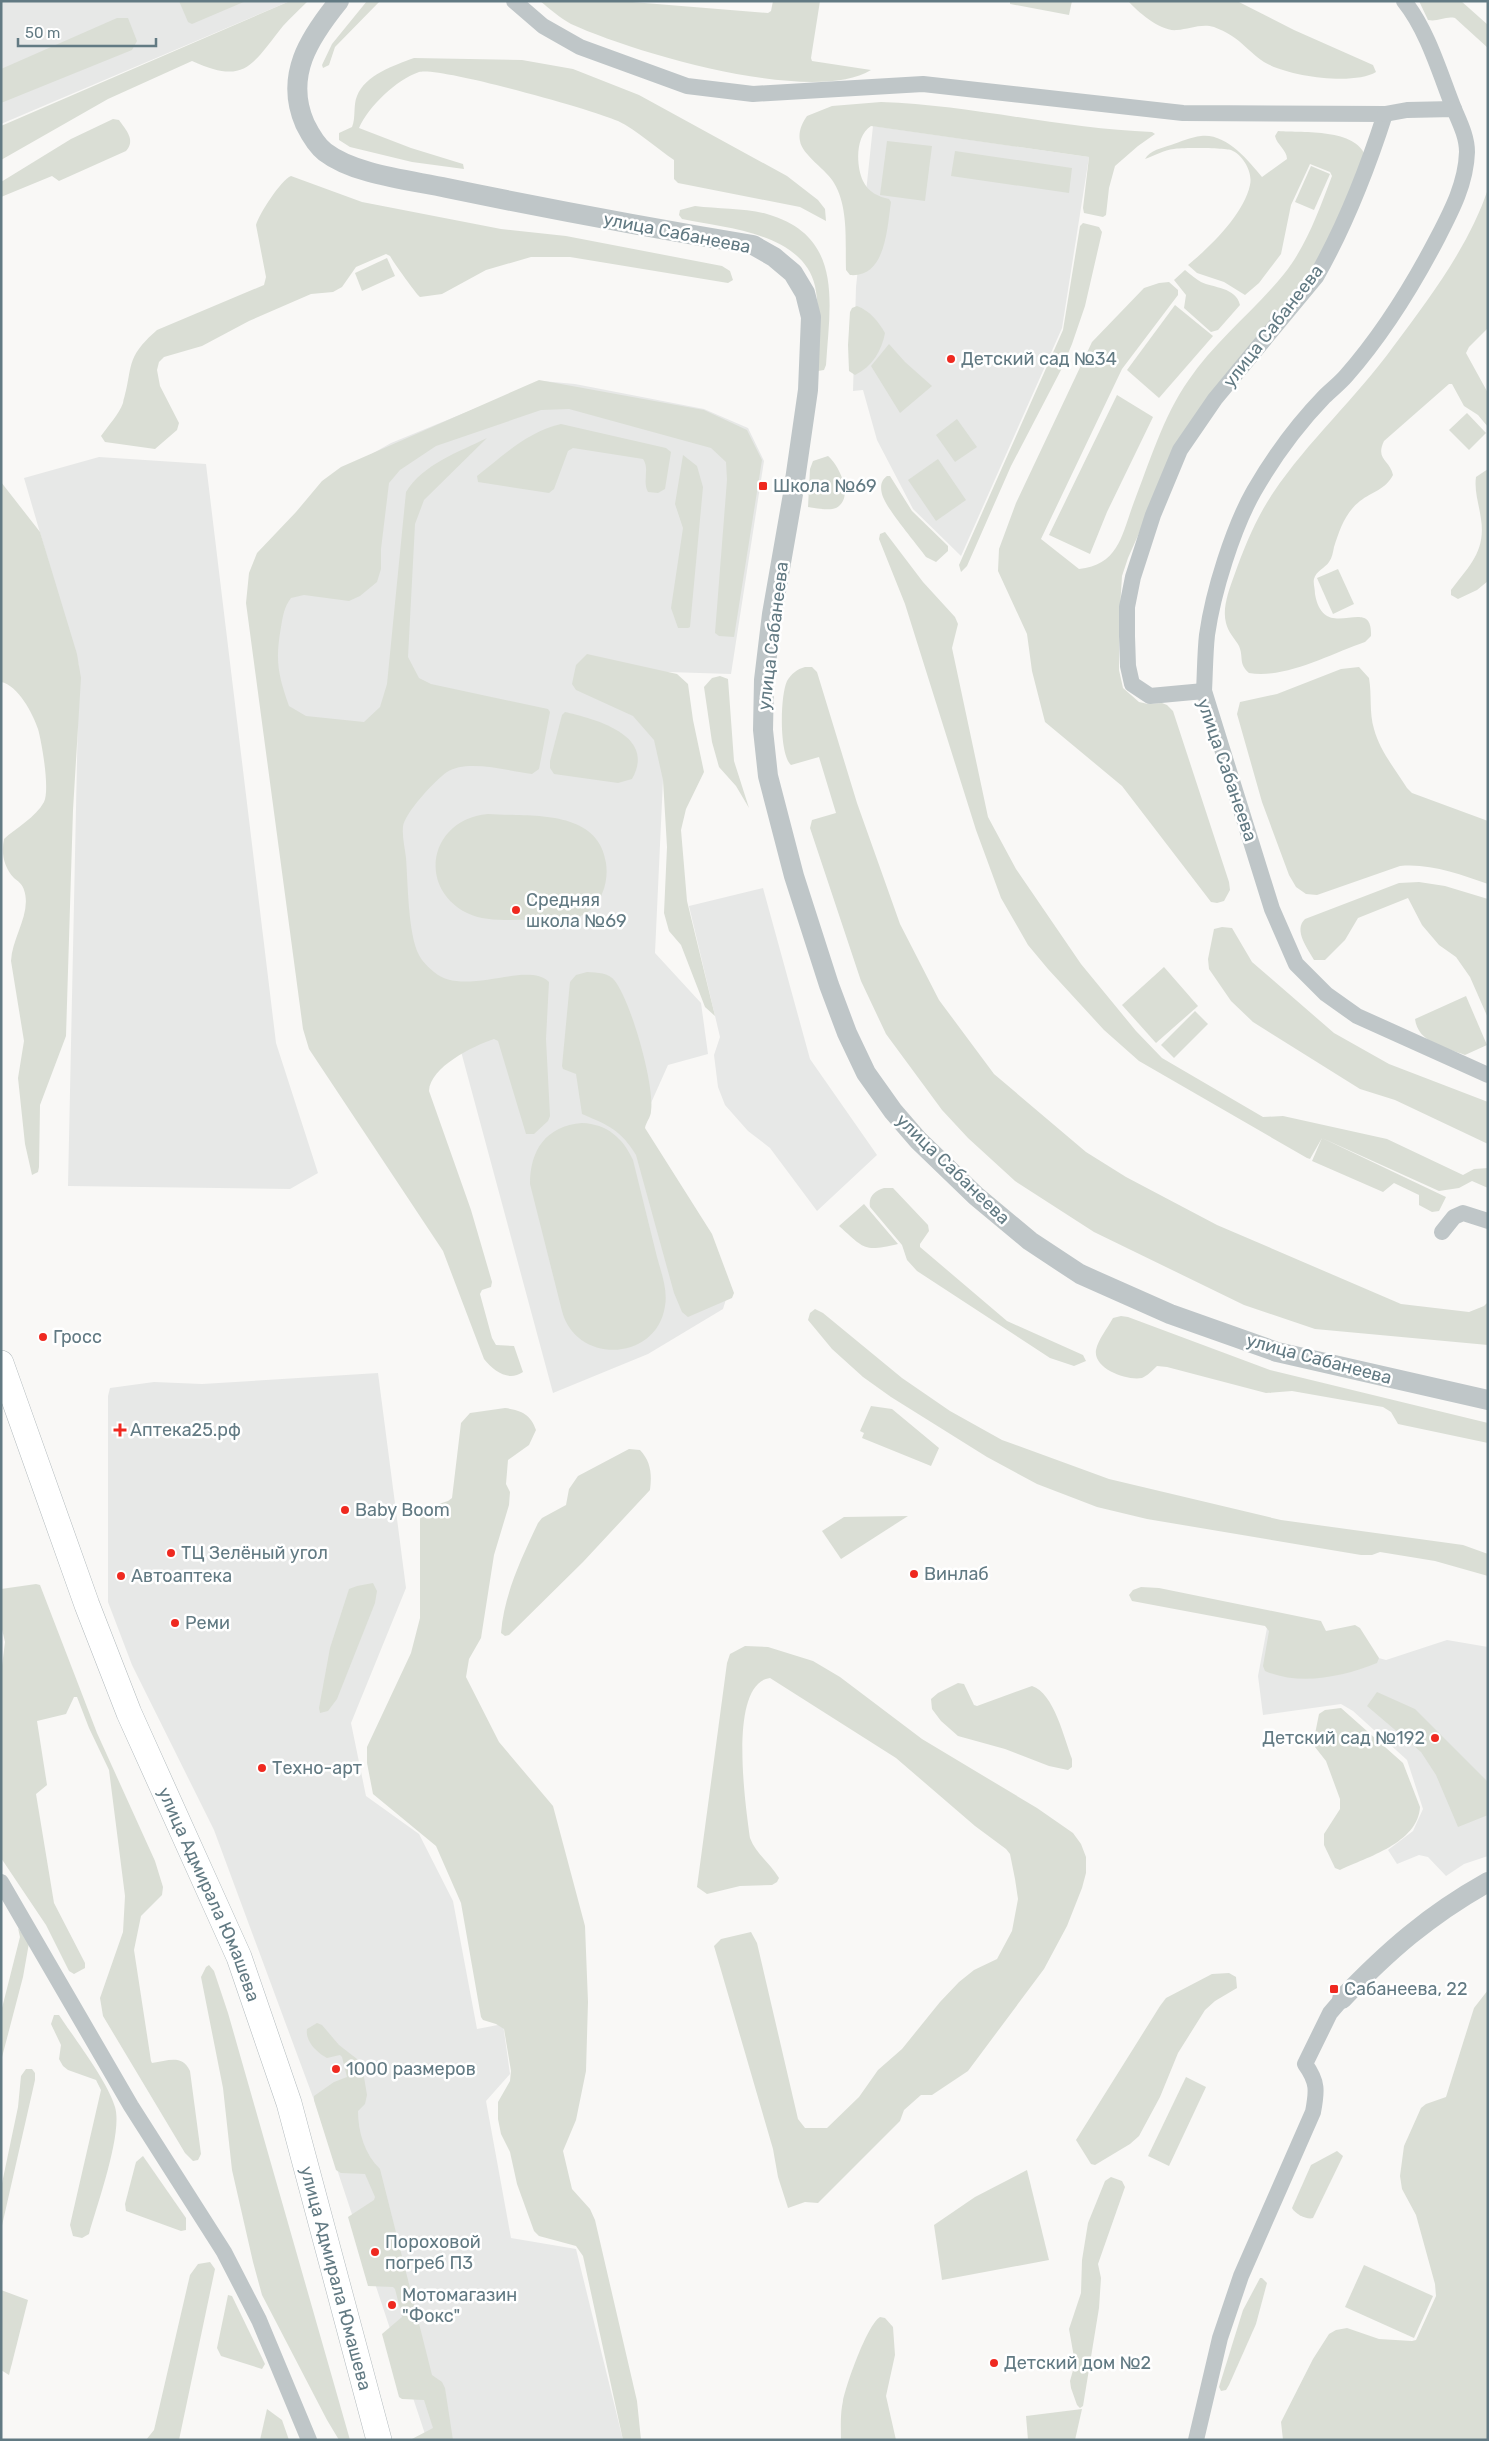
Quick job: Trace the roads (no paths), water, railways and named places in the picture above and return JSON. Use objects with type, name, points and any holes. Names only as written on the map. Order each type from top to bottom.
[{"type":"main road","name":"улица Адмирала Юмашева","points":[[1,1363],[86,1605],[129,1713],[174,1808],[242,1966],[289,2102],[379,2440]]},
{"type":"street","name":"улица Сабанеева","points":[[339,1],[316,30],[304,52],[297,77],[301,115],[311,136],[324,152],[349,166],[402,178],[567,213],[753,245],[793,273],[804,293],[811,317],[808,390],[793,494],[772,614],[764,680],[763,721],[766,758],[768,776],[794,876],[829,985],[847,1033],[866,1073],[893,1111],[918,1140],[976,1196],[1030,1241],[1080,1274],[1170,1314],[1277,1352],[1488,1400]]},
{"type":"street","points":[[514,1],[543,26],[580,47],[687,86],[753,94],[923,84],[1183,113],[1385,114],[1407,110],[1454,109]]},
{"type":"street","points":[[1204,692],[1207,635],[1213,602],[1231,547],[1253,492],[1294,432],[1323,398],[1346,376],[1390,319],[1417,278],[1454,208],[1465,172],[1467,151],[1463,130],[1421,29],[1412,11],[1404,1]]},
{"type":"street","name":"улица Сабанеева","points":[[1385,114],[1360,184],[1327,258],[1316,277],[1215,400],[1180,450],[1153,515],[1132,577],[1128,607],[1128,666],[1132,684],[1150,696],[1204,692],[1272,909],[1296,964],[1326,994],[1357,1016],[1488,1075]]},
{"type":"street","points":[[1442,1232],[1454,1217],[1463,1214],[1488,1221]]},
{"type":"street","points":[[1,1882],[131,2106],[224,2252],[260,2320],[309,2440]]},
{"type":"street","points":[[1196,2440],[1220,2338],[1240,2276],[1313,2112],[1316,2097],[1314,2078],[1305,2064],[1330,2013],[1342,1999],[1414,1930],[1446,1907],[1488,1882]]},
{"type":"place","name":"Детский сад №34","points":[[951,359]]},
{"type":"place","name":"Школа №69","points":[[763,486]]},
{"type":"place","name":"Средняя школа №69","points":[[516,910]]},
{"type":"place","name":"Гросс","points":[[43,1337]]},
{"type":"place","name":"Аптека25.рф","points":[[120,1430]]},
{"type":"place","name":"Baby Boom","points":[[345,1510]]},
{"type":"place","name":"ТЦ Зелёный угол","points":[[171,1553]]},
{"type":"place","name":"Винлаб","points":[[914,1574]]},
{"type":"place","name":"Автоаптека","points":[[121,1576]]},
{"type":"place","name":"Реми","points":[[175,1623]]},
{"type":"place","name":"Детский сад №192","points":[[1435,1738]]},
{"type":"place","name":"Техно-арт","points":[[262,1768]]},
{"type":"place","name":"Сабанеева, 22","points":[[1334,1989]]},
{"type":"place","name":"1000 размеров","points":[[336,2069]]},
{"type":"place","name":"Пороховой погреб П3","points":[[375,2252]]},
{"type":"place","name":"Мотомагазин \"Фокс\"","points":[[392,2305]]},
{"type":"place","name":"Детский дом №2","points":[[994,2363]]}]
